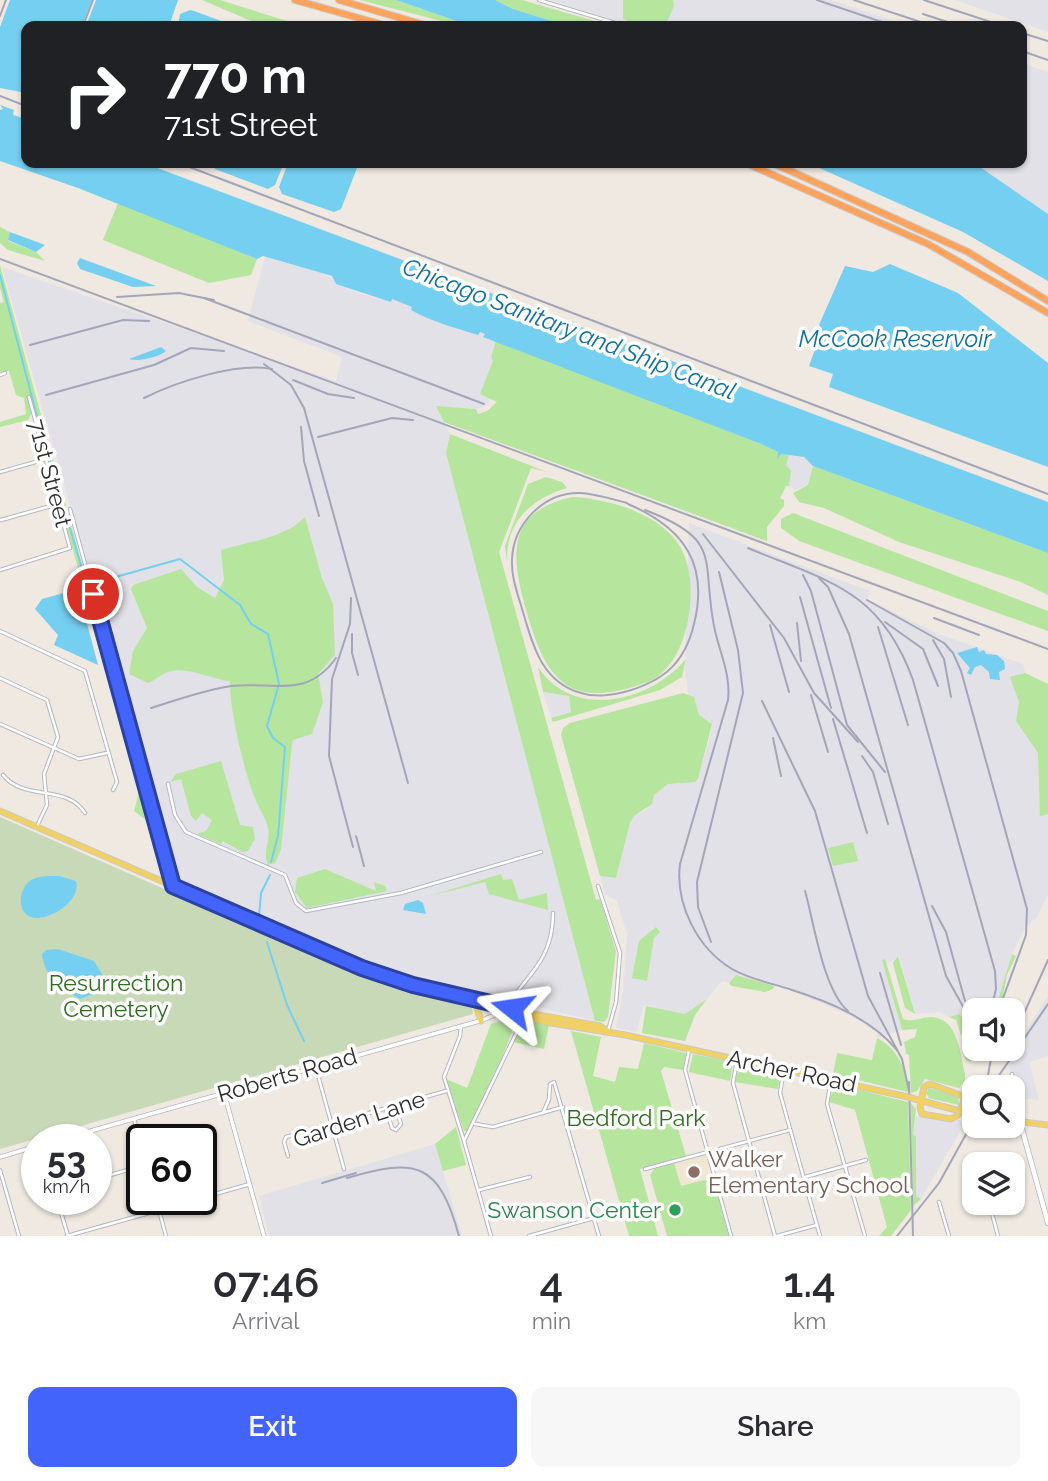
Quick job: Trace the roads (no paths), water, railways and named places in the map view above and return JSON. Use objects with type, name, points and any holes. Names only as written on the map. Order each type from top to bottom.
[{"type":"highway","points":[[295,0],[369,21]]},
{"type":"highway","points":[[339,0],[411,21]]},
{"type":"highway","points":[[757,168],[928,244],[1048,313]]},
{"type":"highway","points":[[784,168],[968,252],[1048,301]]},
{"type":"main road","name":"Archer Road","points":[[0,811],[331,957],[413,985],[600,1026],[608,1031]]},
{"type":"main road","name":"Archer Road","points":[[413,985],[420,990],[571,1028],[608,1031],[689,1048],[962,1112]]},
{"type":"main road","points":[[476,1005],[481,1021]]},
{"type":"main road","points":[[930,1084],[965,1097],[958,1115],[951,1119],[923,1115],[920,1110],[921,1101],[924,1087],[930,1084]]},
{"type":"main road","points":[[1025,1122],[1048,1125]]},
{"type":"main road","points":[[1022,1138],[1048,1223]]},
{"type":"street","points":[[539,0],[608,21]]},
{"type":"street","points":[[0,374],[5,373]]},
{"type":"street","name":"71st Street","points":[[0,570],[70,549],[29,397]]},
{"type":"street","points":[[0,472],[46,459]]},
{"type":"street","points":[[1,520],[58,504]]},
{"type":"street","name":"71st Street","points":[[70,509],[173,886]]},
{"type":"street","points":[[0,631],[85,671],[117,782],[113,790]]},
{"type":"street","points":[[0,678],[50,703],[58,732],[44,774],[47,804],[37,827]]},
{"type":"street","points":[[0,724],[81,760],[108,753]]},
{"type":"street","points":[[3,775],[8,782],[30,792],[47,792],[79,804],[85,813]]},
{"type":"street","points":[[167,784],[175,815],[186,832],[285,875],[296,903],[306,911],[401,893],[541,852]]},
{"type":"street","points":[[598,886],[620,953],[615,1002],[608,1031]]},
{"type":"street","points":[[512,1008],[517,990],[537,967],[545,951],[553,913]]},
{"type":"street","name":"Roberts Road","points":[[112,1125],[481,1021],[512,1008]]},
{"type":"street","points":[[517,1015],[518,1024]]},
{"type":"street","points":[[464,1141],[518,1024],[525,1017]]},
{"type":"street","name":"Garden Lane","points":[[461,1026],[460,1036],[444,1074],[446,1091],[464,1141],[491,1236]]},
{"type":"street","points":[[689,1048],[685,1070],[731,1236]]},
{"type":"street","points":[[737,1059],[733,1083],[776,1236],[817,1225]]},
{"type":"street","points":[[316,1067],[344,1170]]},
{"type":"street","points":[[784,1069],[780,1093],[820,1236]]},
{"type":"street","points":[[831,1079],[826,1101],[865,1236]]},
{"type":"street","points":[[543,1113],[552,1082],[557,1084],[599,1236]]},
{"type":"street","name":"Garden Lane","points":[[288,1156],[284,1142],[286,1137],[446,1091]]},
{"type":"street","points":[[224,1093],[264,1236]]},
{"type":"street","points":[[386,1108],[392,1128],[396,1130],[401,1124],[395,1106]]},
{"type":"street","points":[[474,1124],[488,1128],[563,1107]]},
{"type":"street","points":[[134,1119],[135,1124]]},
{"type":"street","points":[[645,1170],[790,1130]]},
{"type":"street","points":[[0,1157],[21,1151]]},
{"type":"street","points":[[803,1177],[866,1160]]},
{"type":"street","points":[[0,1170],[19,1236]]},
{"type":"street","points":[[478,1191],[530,1177]]},
{"type":"street","points":[[217,1193],[250,1184]]},
{"type":"street","points":[[939,1202],[949,1236]]},
{"type":"street","points":[[62,1215],[68,1236],[142,1215]]},
{"type":"street","points":[[160,1215],[166,1236]]},
{"type":"street","points":[[992,1215],[998,1236]]},
{"type":"street","points":[[529,1236],[594,1218]]},
{"type":"water","points":[[10,0],[92,0],[84,21],[21,21],[21,92],[0,88],[0,27]]},
{"type":"water","points":[[96,0],[178,0],[171,21],[88,21]]},
{"type":"water","points":[[396,0],[495,0],[513,9],[552,21],[457,21]]},
{"type":"water","points":[[190,10],[221,21],[179,21],[180,14]]},
{"type":"water","name":"Chicago Sanitary and Ship Canal","points":[[0,105],[14,110],[13,115],[21,117],[21,168],[157,168],[1048,502],[1048,553],[813,466],[804,457],[781,454],[777,459],[778,452],[761,444],[483,337],[485,334],[480,332],[478,335],[444,324],[392,299],[391,302],[336,284],[332,276],[263,256],[257,259],[78,188],[0,161],[0,110],[3,109]]},
{"type":"water","points":[[282,168],[275,185],[268,189],[215,169]]},
{"type":"water","points":[[286,168],[357,168],[341,209],[334,212],[282,194],[279,187]]},
{"type":"water","points":[[819,168],[981,168],[1048,214],[1048,281],[963,232]]},
{"type":"water","points":[[10,232],[45,245],[36,252],[8,240]]},
{"type":"water","points":[[80,258],[156,286],[133,287],[80,269],[77,263]]},
{"type":"water","name":"McCook Reservoir","points":[[890,264],[958,293],[1048,363],[1048,467],[829,387],[833,374],[809,366],[822,330],[819,325],[845,266],[873,272]]},
{"type":"water","points":[[161,347],[166,351],[159,355],[129,359]]},
{"type":"water","points":[[71,591],[80,597],[98,665],[54,645],[58,635],[35,609],[42,599]]},
{"type":"water","points":[[977,647],[979,652],[984,650],[986,654],[997,655],[1004,661],[1005,669],[999,672],[1000,680],[990,679],[989,672],[981,665],[975,667],[971,675],[967,673],[970,668],[957,653]]},
{"type":"water","points":[[59,876],[76,881],[74,896],[69,903],[46,917],[31,917],[26,914],[21,899],[27,883],[37,877]]},
{"type":"water","points":[[418,900],[423,903],[426,914],[403,910],[405,904]]},
{"type":"water","points":[[58,949],[94,961],[105,979],[98,992],[80,999],[55,981],[43,962],[42,954],[46,950]]},
{"type":"waterway","points":[[0,275],[41,432],[87,585]]},
{"type":"waterway","points":[[94,583],[180,559],[240,605],[251,624],[268,634],[279,684],[267,726],[273,738],[285,747],[278,836],[271,862]]},
{"type":"waterway","points":[[259,917],[261,893],[270,875]]},
{"type":"waterway","points":[[267,942],[287,1005],[304,1041]]},
{"type":"railway","points":[[0,16],[6,0]]},
{"type":"railway","points":[[85,21],[93,0]]},
{"type":"railway","points":[[817,0],[879,21]]},
{"type":"railway","points":[[854,0],[918,21]]},
{"type":"railway","points":[[924,0],[988,21]]},
{"type":"railway","points":[[923,14],[945,21]]},
{"type":"railway","points":[[1027,35],[1048,41]]},
{"type":"railway","points":[[1027,53],[1048,60]]},
{"type":"railway","points":[[0,96],[21,104]]},
{"type":"railway","points":[[192,168],[1048,494]]},
{"type":"railway","points":[[0,259],[1048,649]]},
{"type":"railway","points":[[117,297],[179,293],[214,300]]},
{"type":"railway","points":[[204,298],[484,404]]},
{"type":"railway","points":[[30,345],[123,320],[149,321]]},
{"type":"railway","points":[[46,395],[154,365],[191,348],[224,351]]},
{"type":"railway","points":[[264,364],[291,385],[304,408],[408,783]]},
{"type":"railway","points":[[144,398],[207,375],[242,368],[272,369]]},
{"type":"railway","points":[[293,380],[328,394],[354,398]]},
{"type":"railway","points":[[318,437],[392,418],[413,420]]},
{"type":"railway","points":[[301,427],[304,461],[319,516]]},
{"type":"railway","points":[[627,503],[580,493],[554,498],[543,504],[524,523],[514,547],[512,566],[515,586],[535,650],[548,672],[557,680],[568,688],[587,695],[628,691],[663,675],[679,659],[694,624],[698,583],[688,550],[664,524],[628,504]]},
{"type":"railway","points":[[645,510],[687,531],[698,542],[704,554],[714,626],[728,681],[728,700],[680,864],[681,894],[691,924],[708,949],[732,969],[754,979],[821,1000],[849,1013],[875,1029],[897,1050]]},
{"type":"railway","points":[[703,534],[784,638],[814,693],[858,742]]},
{"type":"railway","points":[[748,548],[826,580],[848,592],[867,607],[900,650],[913,680],[995,971],[994,998]]},
{"type":"railway","points":[[711,942],[698,907],[697,882],[743,693],[738,650],[719,572]]},
{"type":"railway","points":[[803,575],[811,591],[847,725],[885,772]]},
{"type":"railway","points":[[819,578],[828,587],[849,634],[946,976],[962,1005]]},
{"type":"railway","points":[[800,597],[831,708]]},
{"type":"railway","points":[[351,598],[350,624],[332,679],[329,756],[353,847]]},
{"type":"railway","points":[[867,600],[944,643],[953,653],[961,671],[1027,909],[1026,935],[1003,998]]},
{"type":"railway","points":[[934,618],[979,635]]},
{"type":"railway","points":[[885,622],[923,649],[938,686]]},
{"type":"railway","points":[[797,623],[801,661]]},
{"type":"railway","points":[[770,625],[789,692]]},
{"type":"railway","points":[[878,627],[908,725]]},
{"type":"railway","points":[[352,634],[352,653],[358,675]]},
{"type":"railway","points":[[933,640],[944,659],[951,697]]},
{"type":"railway","points":[[151,708],[231,686],[301,684],[325,671],[336,658]]},
{"type":"railway","points":[[811,695],[828,752]]},
{"type":"railway","points":[[762,701],[815,811],[868,996],[902,1059],[909,1091]]},
{"type":"railway","points":[[833,719],[867,833]]},
{"type":"railway","points":[[773,738],[781,776]]},
{"type":"railway","points":[[862,756],[873,772],[888,824]]},
{"type":"railway","points":[[356,836],[364,866]]},
{"type":"railway","points":[[805,891],[826,972],[839,1001],[848,1011]]},
{"type":"railway","points":[[932,906],[946,932],[964,998]]},
{"type":"railway","points":[[1025,1011],[1048,960]]},
{"type":"railway","points":[[880,973],[901,1045]]},
{"type":"railway","points":[[999,1075],[1048,1004]]},
{"type":"railway","points":[[988,1075],[991,1061]]},
{"type":"railway","points":[[909,1082],[913,1236]]},
{"type":"railway","points":[[897,1236],[939,1183],[964,1138]]},
{"type":"railway","points":[[347,1178],[391,1168],[408,1168],[422,1172],[433,1180],[443,1193],[459,1236]]},
{"type":"railway","points":[[322,1183],[356,1173]]},
{"type":"place","name":"Walker Elementary School","points":[[694,1172]]},
{"type":"place","name":"Swanson Center","points":[[675,1210]]},
{"type":"park label","name":"Resurrection Cemetery","points":[[116,996]]},
{"type":"park label","name":"Bedford Park","points":[[636,1118]]}]
